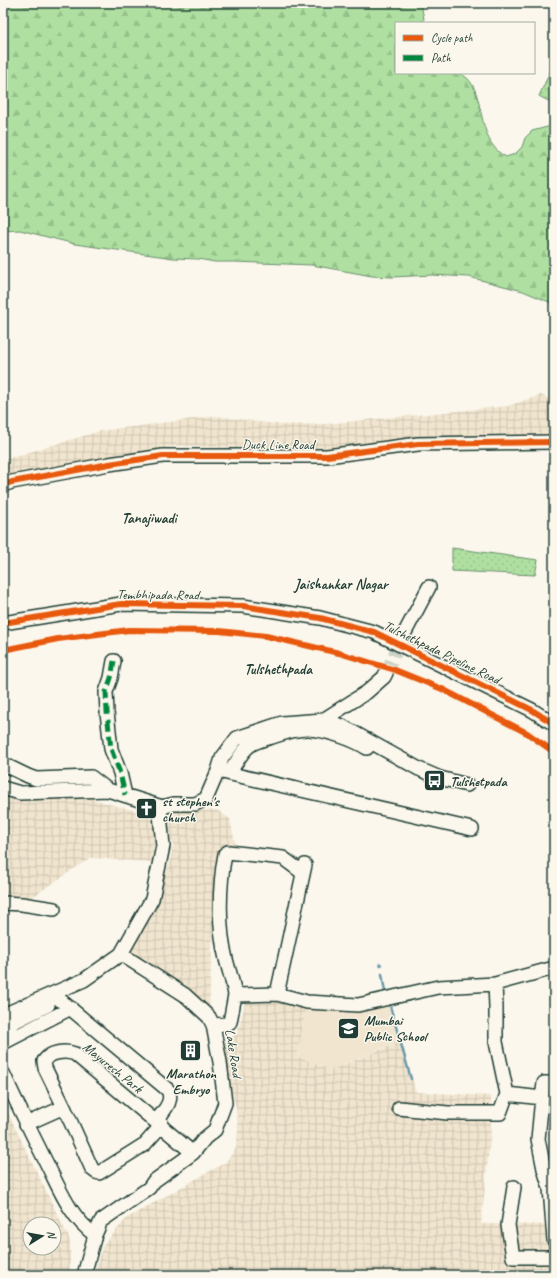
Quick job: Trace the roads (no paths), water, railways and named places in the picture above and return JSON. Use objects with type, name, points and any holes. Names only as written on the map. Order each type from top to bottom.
[{"type":"street","name":"Duck Line Road","points":[[3,485],[20,480],[163,456],[327,456],[418,444],[554,442]]},
{"type":"street","points":[[374,632],[383,631],[403,636],[429,587]]},
{"type":"street","name":"Tembhipada Road","points":[[3,623],[121,604],[243,606]]},
{"type":"street","name":"Tulshethpada Pipeline Road","points":[[243,606],[320,618],[374,632],[532,710],[554,724]]},
{"type":"street","points":[[114,661],[111,678],[106,692],[107,712],[111,749],[120,773],[125,795]]},
{"type":"street","points":[[323,720],[367,692],[384,677],[386,673]]},
{"type":"street","points":[[224,772],[222,758],[237,738],[282,723],[323,720],[342,726],[419,769],[440,778],[467,785]]},
{"type":"street","points":[[3,788],[20,793],[108,790],[162,807],[174,804],[195,804],[206,799],[224,772],[250,745],[261,740],[309,728],[339,735],[360,743],[367,748]]},
{"type":"street","points":[[3,764],[28,776],[36,778],[91,777],[108,790]]},
{"type":"street","points":[[224,772],[472,829]]},
{"type":"street","points":[[71,1008],[9,1040],[8,1026],[10,1024],[61,995],[121,954],[152,899],[163,846],[160,814],[162,807]]},
{"type":"street","points":[[277,994],[304,869],[283,858],[228,852],[225,854],[220,924],[235,995],[277,994],[307,1002],[358,1005],[438,987],[495,984],[554,968]]},
{"type":"street","points":[[3,903],[22,904],[54,909]]},
{"type":"street","points":[[121,954],[185,995],[209,1017],[213,1025]]},
{"type":"street","points":[[399,1108],[448,1114],[500,1113],[507,1094],[496,1042],[495,984]]},
{"type":"street","points":[[61,995],[71,1008],[168,1090],[170,1098],[168,1105],[160,1116],[161,1126],[193,1155]]},
{"type":"street","points":[[3,1015],[61,995]]},
{"type":"street","name":"Lake Road","points":[[193,1155],[213,1142],[215,1130],[225,1103],[220,1062],[213,1025],[228,1024],[230,1022],[235,995]]},
{"type":"street","name":"Mayuresh Park","points":[[64,1107],[44,1068],[44,1061],[47,1057],[63,1052],[75,1054],[161,1126]]},
{"type":"street","points":[[3,1073],[26,1124],[70,1208],[85,1227],[95,1235]]},
{"type":"street","points":[[554,1083],[544,1083],[538,1139],[549,1169],[554,1240]]},
{"type":"street","points":[[507,1094],[542,1098]]},
{"type":"street","points":[[26,1124],[64,1107],[92,1169],[96,1172],[103,1171],[145,1144],[161,1126]]},
{"type":"street","points":[[84,1275],[100,1221],[149,1188],[156,1186],[193,1155]]},
{"type":"street","points":[[136,1192],[184,1156],[193,1155]]},
{"type":"street","points":[[514,1187],[508,1225],[513,1257],[554,1257]]},
{"type":"waterway","points":[[382,974],[385,992]]},
{"type":"waterway","points":[[390,1006],[411,1079]]},
{"type":"tunnel","points":[[386,673],[402,638]]},
{"type":"place","name":"Tulshetpada","points":[[434,781]]},
{"type":"place","name":"st stephen's church","points":[[146,809]]},
{"type":"place","name":"Mumbai Public School","points":[[349,1028]]},
{"type":"place","name":"Marathon Embryo","points":[[191,1051]]},
{"type":"district","name":"Tanajiwadi","points":[[149,518]]},
{"type":"district","name":"Jaishankar Nagar","points":[[341,584]]},
{"type":"district","name":"Tulshethpada","points":[[278,669]]}]
